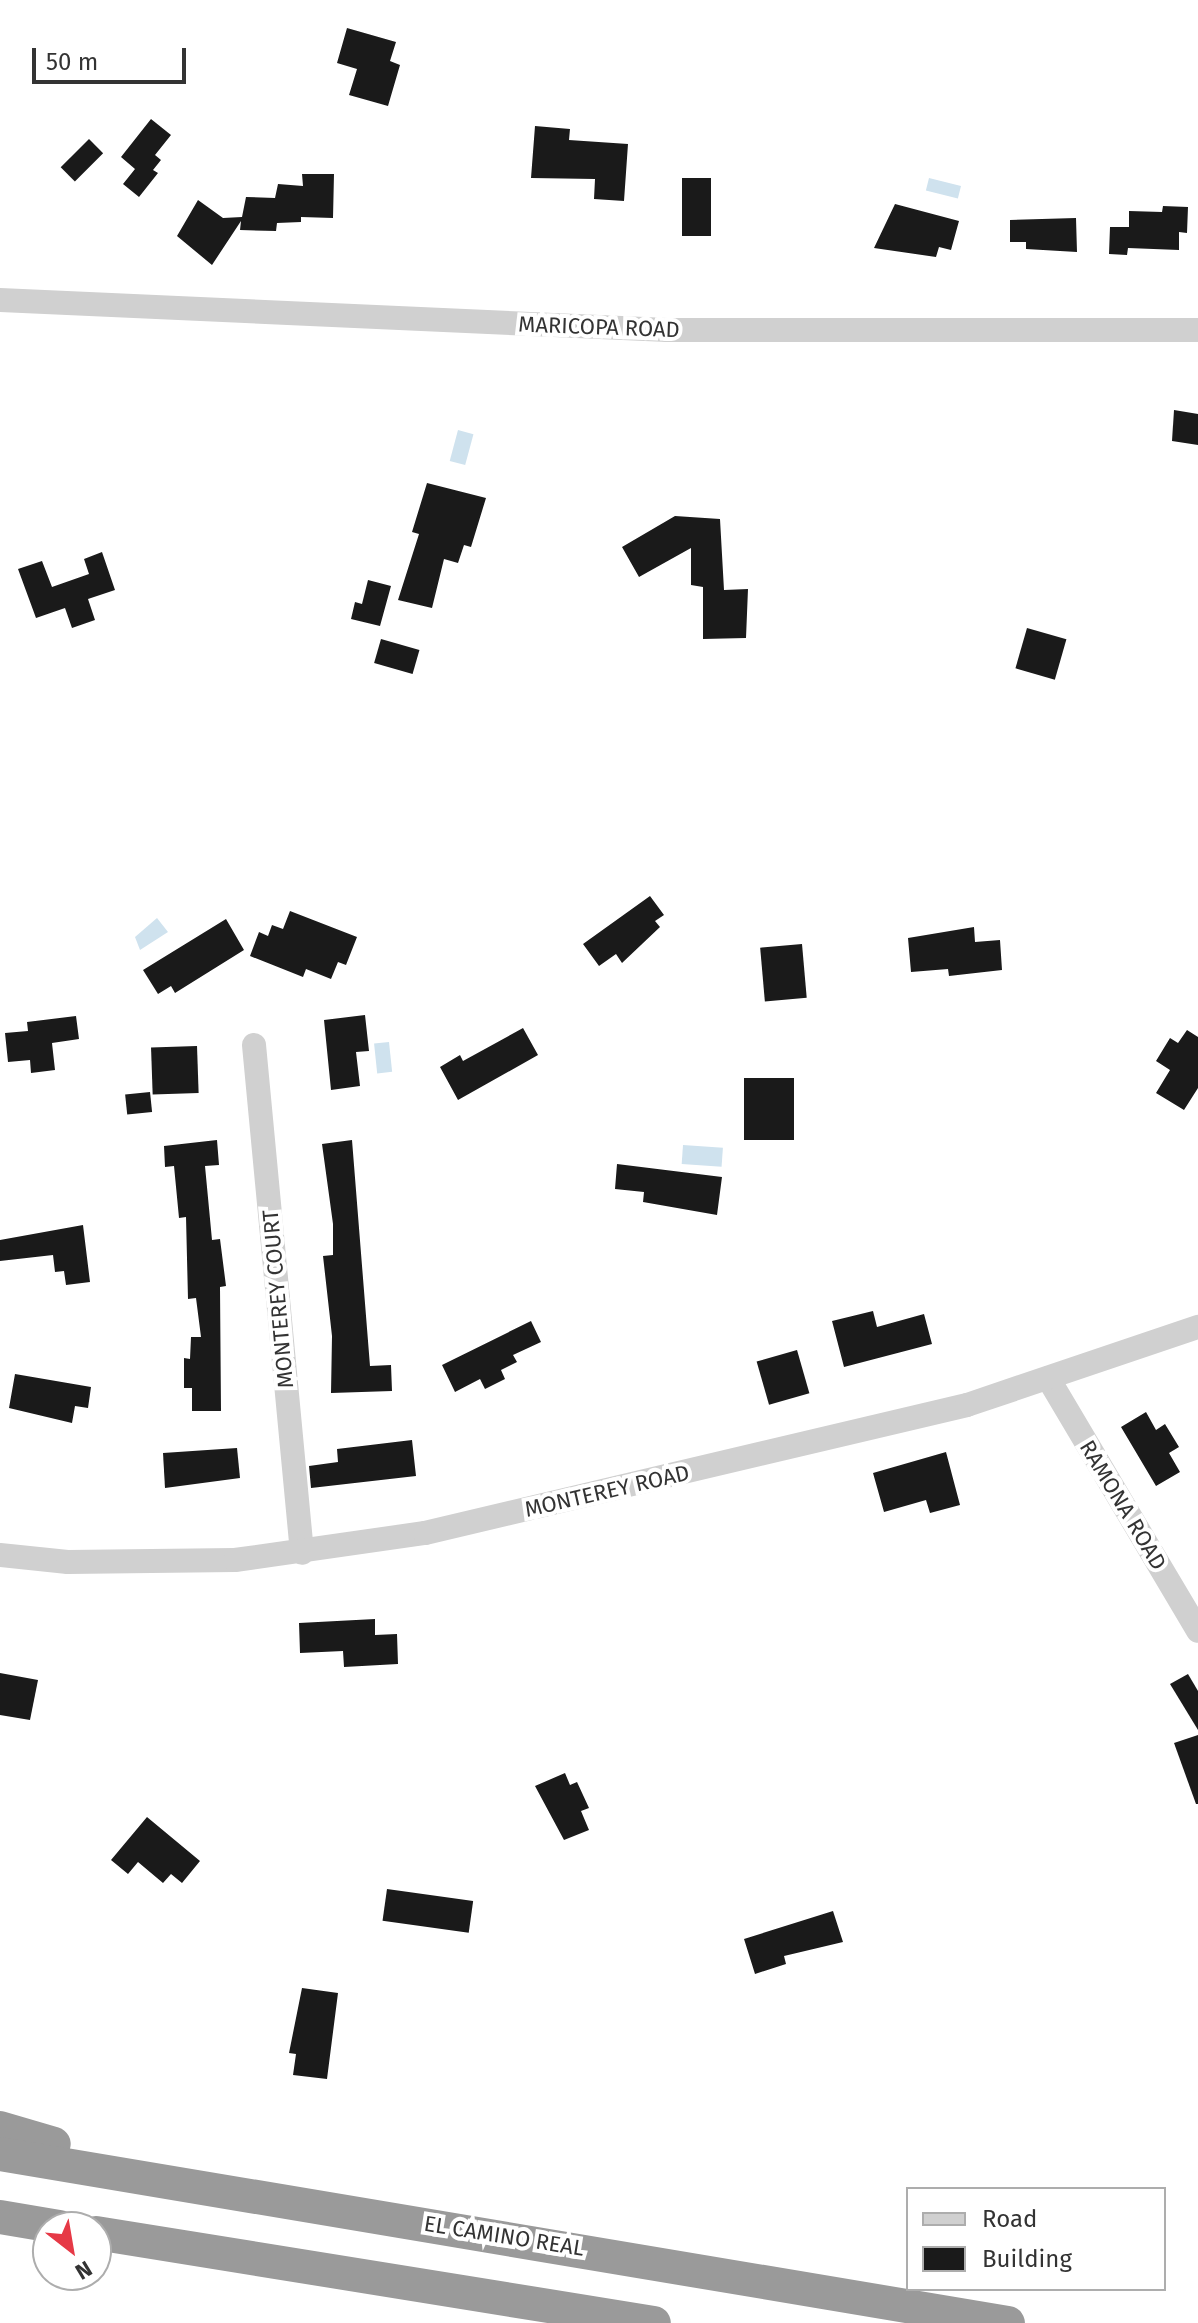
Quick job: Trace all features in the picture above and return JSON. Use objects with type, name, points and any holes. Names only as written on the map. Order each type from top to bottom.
[{"type":"highway","points":[[0,2128],[192,2184]]},
{"type":"highway","name":"EL CAMINO REAL","points":[[0,2154],[1008,2323]]},
{"type":"highway","points":[[0,2220],[32,2224]]},
{"type":"highway","points":[[112,2236],[654,2323]]},
{"type":"street","name":"MARICOPA ROAD","points":[[0,300],[667,330],[1198,330]]},
{"type":"street","name":"MONTEREY COURT","points":[[254,1045],[302,1553]]},
{"type":"street","name":"MONTEREY ROAD","points":[[0,1555],[68,1562],[161,1562],[302,1553],[425,1533],[883,1427],[1048,1378],[1198,1327]]},
{"type":"street","name":"RAMONA ROAD","points":[[1048,1378],[1198,1631]]},
{"type":"water","points":[[929,178],[961,186],[958,199],[926,191]]},
{"type":"water","points":[[458,430],[473,434],[465,465],[450,461]]},
{"type":"water","points":[[157,918],[168,932],[140,950],[135,937]]},
{"type":"water","points":[[389,1042],[392,1072],[377,1073],[374,1044]]},
{"type":"water","points":[[683,1145],[723,1148],[722,1167],[682,1164]]},
{"type":"building","points":[[347,28],[396,42],[390,61],[400,65],[388,106],[349,95],[357,69],[337,63]]},
{"type":"building","points":[[151,119],[171,135],[155,155],[161,160],[153,170],[158,173],[139,197],[123,184],[135,169],[121,157]]},
{"type":"building","points":[[535,126],[570,129],[569,140],[628,144],[624,201],[594,199],[595,179],[531,178]]},
{"type":"building","points":[[89,139],[103,153],[75,181],[61,167]]},
{"type":"building","points":[[302,174],[334,174],[333,218],[301,217],[301,222],[277,223],[276,231],[240,230],[241,221],[212,265],[177,236],[198,200],[223,218],[242,217],[246,197],[275,198],[278,184],[303,186]]},
{"type":"building","points":[[682,178],[711,178],[711,236],[682,236]]},
{"type":"building","points":[[895,204],[959,221],[951,250],[939,247],[936,257],[874,248]]},
{"type":"building","points":[[1163,206],[1188,207],[1187,233],[1179,232],[1179,250],[1128,248],[1127,255],[1109,254],[1110,227],[1129,227],[1129,211],[1162,212]]},
{"type":"building","points":[[1076,218],[1077,252],[1026,249],[1026,242],[1010,242],[1010,220]]},
{"type":"building","points":[[1174,410],[1198,414],[1198,445],[1172,441]]},
{"type":"building","points":[[427,483],[486,498],[471,547],[464,545],[458,563],[444,559],[432,608],[398,600],[419,534],[412,532]]},
{"type":"building","points":[[675,516],[720,519],[724,590],[748,589],[746,638],[703,639],[703,587],[691,585],[691,548],[639,577],[622,547]]},
{"type":"building","points":[[102,552],[115,590],[88,599],[95,620],[72,628],[65,608],[36,618],[18,569],[42,561],[52,587],[89,574],[84,559]]},
{"type":"building","points":[[368,580],[391,586],[380,626],[351,619],[355,602],[362,604]]},
{"type":"building","points":[[1027,628],[1066,639],[1055,680],[1015,668]]},
{"type":"building","points":[[381,639],[419,650],[413,674],[374,663]]},
{"type":"building","points":[[650,896],[664,915],[655,921],[660,927],[622,963],[616,954],[599,966],[583,944]]},
{"type":"building","points":[[290,911],[357,937],[346,965],[338,962],[331,979],[306,969],[303,977],[250,956],[259,932],[268,936],[272,925],[283,929]]},
{"type":"building","points":[[226,919],[244,950],[175,993],[171,986],[158,994],[143,970]]},
{"type":"building","points":[[974,927],[975,942],[1000,940],[1002,970],[949,976],[948,969],[911,972],[908,938]]},
{"type":"building","points":[[802,944],[807,998],[765,1001],[760,948]]},
{"type":"building","points":[[365,1015],[369,1051],[356,1052],[360,1086],[331,1090],[324,1020]]},
{"type":"building","points":[[76,1016],[79,1039],[52,1043],[55,1070],[31,1073],[30,1060],[8,1062],[5,1033],[28,1031],[27,1022]]},
{"type":"building","points":[[523,1028],[538,1055],[458,1100],[440,1067],[460,1055],[463,1061]]},
{"type":"building","points":[[1187,1030],[1198,1037],[1198,1088],[1184,1110],[1156,1093],[1170,1070],[1156,1061],[1170,1038],[1178,1043]]},
{"type":"building","points":[[197,1046],[199,1093],[153,1095],[151,1048]]},
{"type":"building","points":[[744,1078],[794,1078],[794,1140],[744,1140]]},
{"type":"building","points":[[150,1092],[152,1112],[127,1115],[125,1095]]},
{"type":"building","points":[[217,1140],[219,1165],[205,1166],[212,1240],[220,1239],[226,1286],[220,1287],[221,1411],[192,1411],[192,1388],[184,1388],[184,1358],[190,1359],[191,1337],[201,1337],[196,1298],[188,1299],[186,1217],[179,1218],[174,1166],[165,1167],[164,1146]]},
{"type":"building","points":[[352,1140],[370,1366],[391,1365],[392,1391],[331,1393],[332,1336],[323,1256],[333,1255],[333,1224],[322,1144]]},
{"type":"building","points":[[617,1164],[722,1177],[717,1215],[643,1202],[644,1192],[615,1189]]},
{"type":"building","points":[[83,1225],[90,1282],[66,1285],[64,1271],[55,1272],[53,1255],[0,1261],[0,1240]]},
{"type":"building","points":[[873,1311],[877,1327],[924,1314],[932,1344],[844,1367],[832,1321]]},
{"type":"building","points":[[531,1321],[541,1342],[513,1355],[517,1362],[501,1370],[505,1379],[485,1389],[480,1379],[455,1392],[442,1365]]},
{"type":"building","points":[[797,1350],[809,1393],[769,1405],[757,1362]]},
{"type":"building","points":[[15,1374],[91,1387],[88,1408],[75,1406],[72,1423],[9,1408]]},
{"type":"building","points":[[1146,1412],[1156,1430],[1165,1424],[1179,1447],[1169,1453],[1180,1472],[1156,1486],[1121,1427]]},
{"type":"building","points":[[412,1440],[416,1476],[311,1488],[309,1466],[338,1462],[337,1449]]},
{"type":"building","points":[[237,1448],[240,1478],[165,1488],[163,1453]]},
{"type":"building","points":[[946,1452],[960,1505],[930,1513],[926,1500],[884,1512],[873,1473]]},
{"type":"building","points":[[375,1619],[375,1635],[397,1634],[398,1664],[344,1667],[343,1651],[300,1653],[299,1623]]},
{"type":"building","points":[[0,1673],[38,1680],[30,1720],[0,1715]]},
{"type":"building","points":[[1188,1674],[1198,1691],[1198,1730],[1170,1684]]},
{"type":"building","points":[[1198,1735],[1198,1804],[1196,1804],[1174,1743]]},
{"type":"building","points":[[565,1773],[570,1785],[577,1782],[589,1808],[581,1811],[589,1830],[564,1840],[535,1786]]},
{"type":"building","points":[[147,1817],[200,1861],[182,1883],[171,1874],[163,1883],[138,1862],[128,1874],[111,1860]]},
{"type":"building","points":[[387,1889],[473,1901],[469,1933],[383,1921]]},
{"type":"building","points":[[833,1911],[843,1942],[784,1956],[786,1964],[755,1974],[744,1939]]},
{"type":"building","points":[[302,1988],[338,1993],[327,2079],[293,2075],[296,2054],[289,2053]]}]
